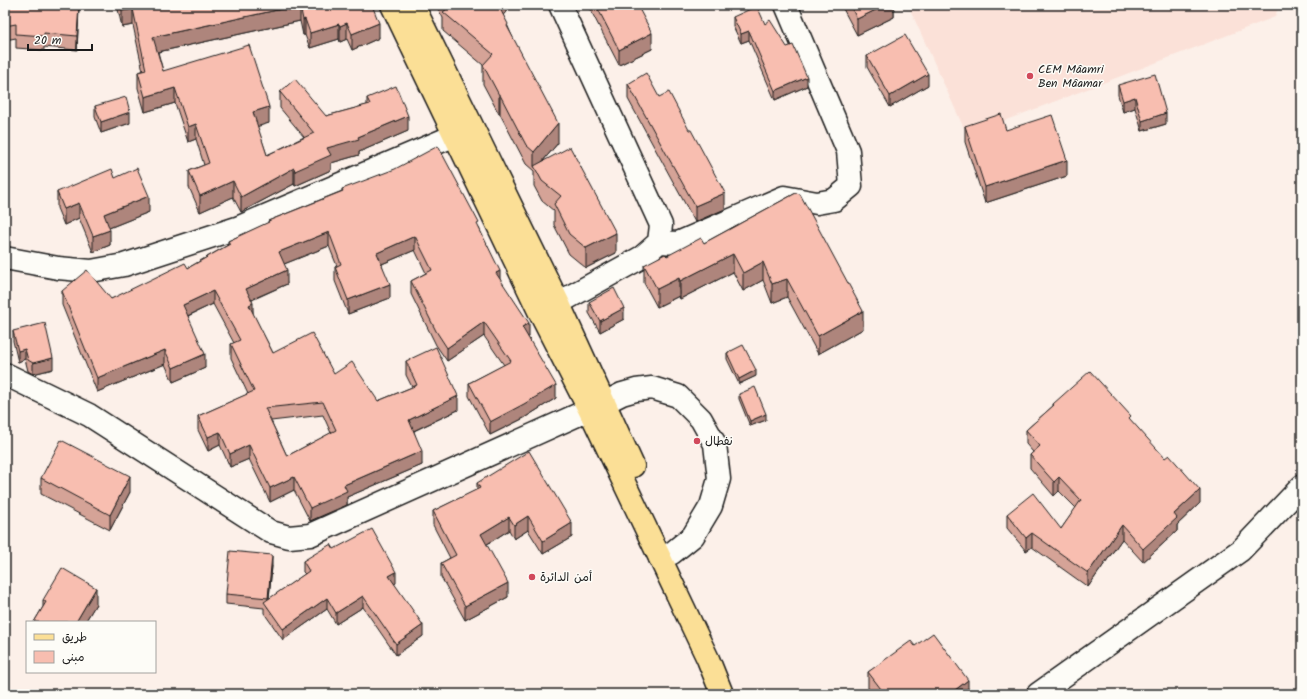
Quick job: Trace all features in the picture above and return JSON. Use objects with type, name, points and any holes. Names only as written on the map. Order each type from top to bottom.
[{"type":"main road","points":[[392,5],[464,131],[558,302],[596,406],[666,555],[734,694]]},
{"type":"main road","points":[[413,5],[540,313],[596,406]]},
{"type":"main road","points":[[666,555],[722,694]]},
{"type":"street","points":[[540,313],[642,257],[659,242],[661,226],[560,5]]},
{"type":"street","points":[[659,242],[678,243],[784,197],[817,203],[834,200],[851,186],[848,151],[786,5]]},
{"type":"street","points":[[5,258],[58,268],[91,271],[124,265],[237,228],[464,131]]},
{"type":"street","points":[[5,374],[89,415],[271,532],[289,537],[310,534],[622,394],[652,388],[678,396],[701,419],[715,444],[719,479],[711,506],[693,536],[666,555]]},
{"type":"street","points":[[1038,694],[1241,550],[1302,486]]},
{"type":"shaded area","name":"CEM Mâamri Ben Mâamar","points":[[908,5],[1279,5],[1275,17],[967,135]]},
{"type":"building","points":[[5,5],[79,5],[77,36],[44,33],[44,36],[16,34],[16,24],[5,26]]},
{"type":"building","points":[[121,5],[300,5],[153,37],[163,71],[249,45],[269,107],[253,112],[267,155],[314,133],[280,92],[295,79],[326,116],[370,104],[367,98],[396,86],[408,116],[358,137],[359,139],[327,148],[331,155],[295,171],[294,168],[241,197],[233,181],[200,196],[189,171],[209,163],[196,124],[188,127],[175,88],[145,97],[138,72],[146,70],[133,9],[122,11]]},
{"type":"building","points":[[300,5],[372,5],[379,23],[352,34],[347,23],[310,33],[305,19],[303,20]]},
{"type":"building","points":[[445,5],[498,5],[508,24],[507,26],[558,123],[534,152],[526,145],[483,65],[493,54],[443,12],[447,9]]},
{"type":"building","points":[[596,5],[637,5],[652,33],[619,50]]},
{"type":"building","points":[[850,5],[886,5],[857,19]]},
{"type":"building","points":[[757,6],[765,24],[770,20],[787,47],[793,45],[807,77],[775,91],[749,31],[741,34],[733,17]]},
{"type":"building","points":[[905,35],[928,74],[890,96],[867,56]]},
{"type":"building","points":[[646,73],[659,97],[669,92],[725,193],[695,206],[628,84]]},
{"type":"building","points":[[1155,74],[1166,113],[1142,121],[1135,97],[1123,101],[1118,85]]},
{"type":"building","points":[[126,97],[130,112],[101,122],[95,106]]},
{"type":"building","points":[[1001,114],[1006,130],[1052,115],[1067,160],[985,187],[965,126]]},
{"type":"building","points":[[438,146],[479,223],[477,224],[500,271],[496,273],[529,323],[522,327],[556,385],[490,422],[469,383],[511,361],[484,322],[447,348],[436,331],[411,281],[432,270],[415,236],[377,253],[390,284],[348,300],[335,267],[341,264],[329,232],[279,252],[287,270],[246,289],[253,303],[249,305],[273,353],[312,333],[334,374],[352,362],[378,401],[417,385],[406,361],[436,347],[458,396],[409,420],[422,451],[344,485],[347,491],[310,508],[294,477],[270,488],[249,445],[230,454],[220,432],[208,437],[198,416],[254,391],[231,344],[240,340],[213,291],[183,305],[205,354],[173,368],[165,350],[97,378],[62,291],[87,270],[111,299],[185,263],[188,268],[230,244],[228,241],[269,222],[268,221],[343,191],[342,189],[395,169]],"holes":[[[323,402],[336,430],[287,456],[265,408]]]},
{"type":"building","points":[[570,147],[616,233],[586,248],[569,234],[554,204],[561,196],[542,181],[534,166]]},
{"type":"building","points":[[137,168],[149,196],[104,214],[110,230],[93,236],[79,203],[64,209],[57,192],[112,169],[115,178]]},
{"type":"building","points":[[796,193],[800,194],[863,311],[818,336],[787,279],[772,284],[763,262],[743,273],[733,254],[680,281],[679,278],[657,289],[644,265],[665,254],[667,256],[701,238],[704,243]]},
{"type":"building","points":[[614,288],[624,308],[600,321],[589,302]]},
{"type":"building","points":[[45,323],[53,358],[33,363],[28,360],[25,349],[18,351],[13,331]]},
{"type":"building","points":[[743,345],[756,370],[739,379],[727,353]]},
{"type":"building","points":[[1090,371],[1131,416],[1129,418],[1165,458],[1169,455],[1200,490],[1174,514],[1177,518],[1143,549],[1122,525],[1088,573],[1032,533],[1026,538],[1007,514],[1033,493],[1061,529],[1081,500],[1059,477],[1054,482],[1030,455],[1040,446],[1026,430]]},
{"type":"building","points":[[755,387],[766,414],[750,421],[739,394]]},
{"type":"building","points":[[61,440],[130,476],[110,515],[41,478]]},
{"type":"building","points":[[529,451],[572,523],[543,541],[528,516],[514,525],[509,517],[481,534],[508,583],[465,606],[441,563],[456,555],[433,511],[480,488],[477,483]]},
{"type":"building","points":[[372,529],[396,572],[389,576],[423,625],[396,644],[363,596],[336,613],[327,598],[283,629],[264,602],[309,571],[303,561],[331,544],[334,549]]},
{"type":"building","points":[[230,551],[272,555],[268,598],[226,594]]},
{"type":"building","points":[[62,568],[96,588],[77,621],[35,621],[46,602],[43,600]]},
{"type":"building","points":[[933,633],[968,680],[950,694],[883,694],[884,693],[868,672],[911,641],[915,646]]},
{"type":"place","name":"CEM Mâamri Ben Mâamar","points":[[1030,76]]},
{"type":"place","name":"نفطال","points":[[697,441]]},
{"type":"place","name":"أمن الدائرة","points":[[532,577]]}]
